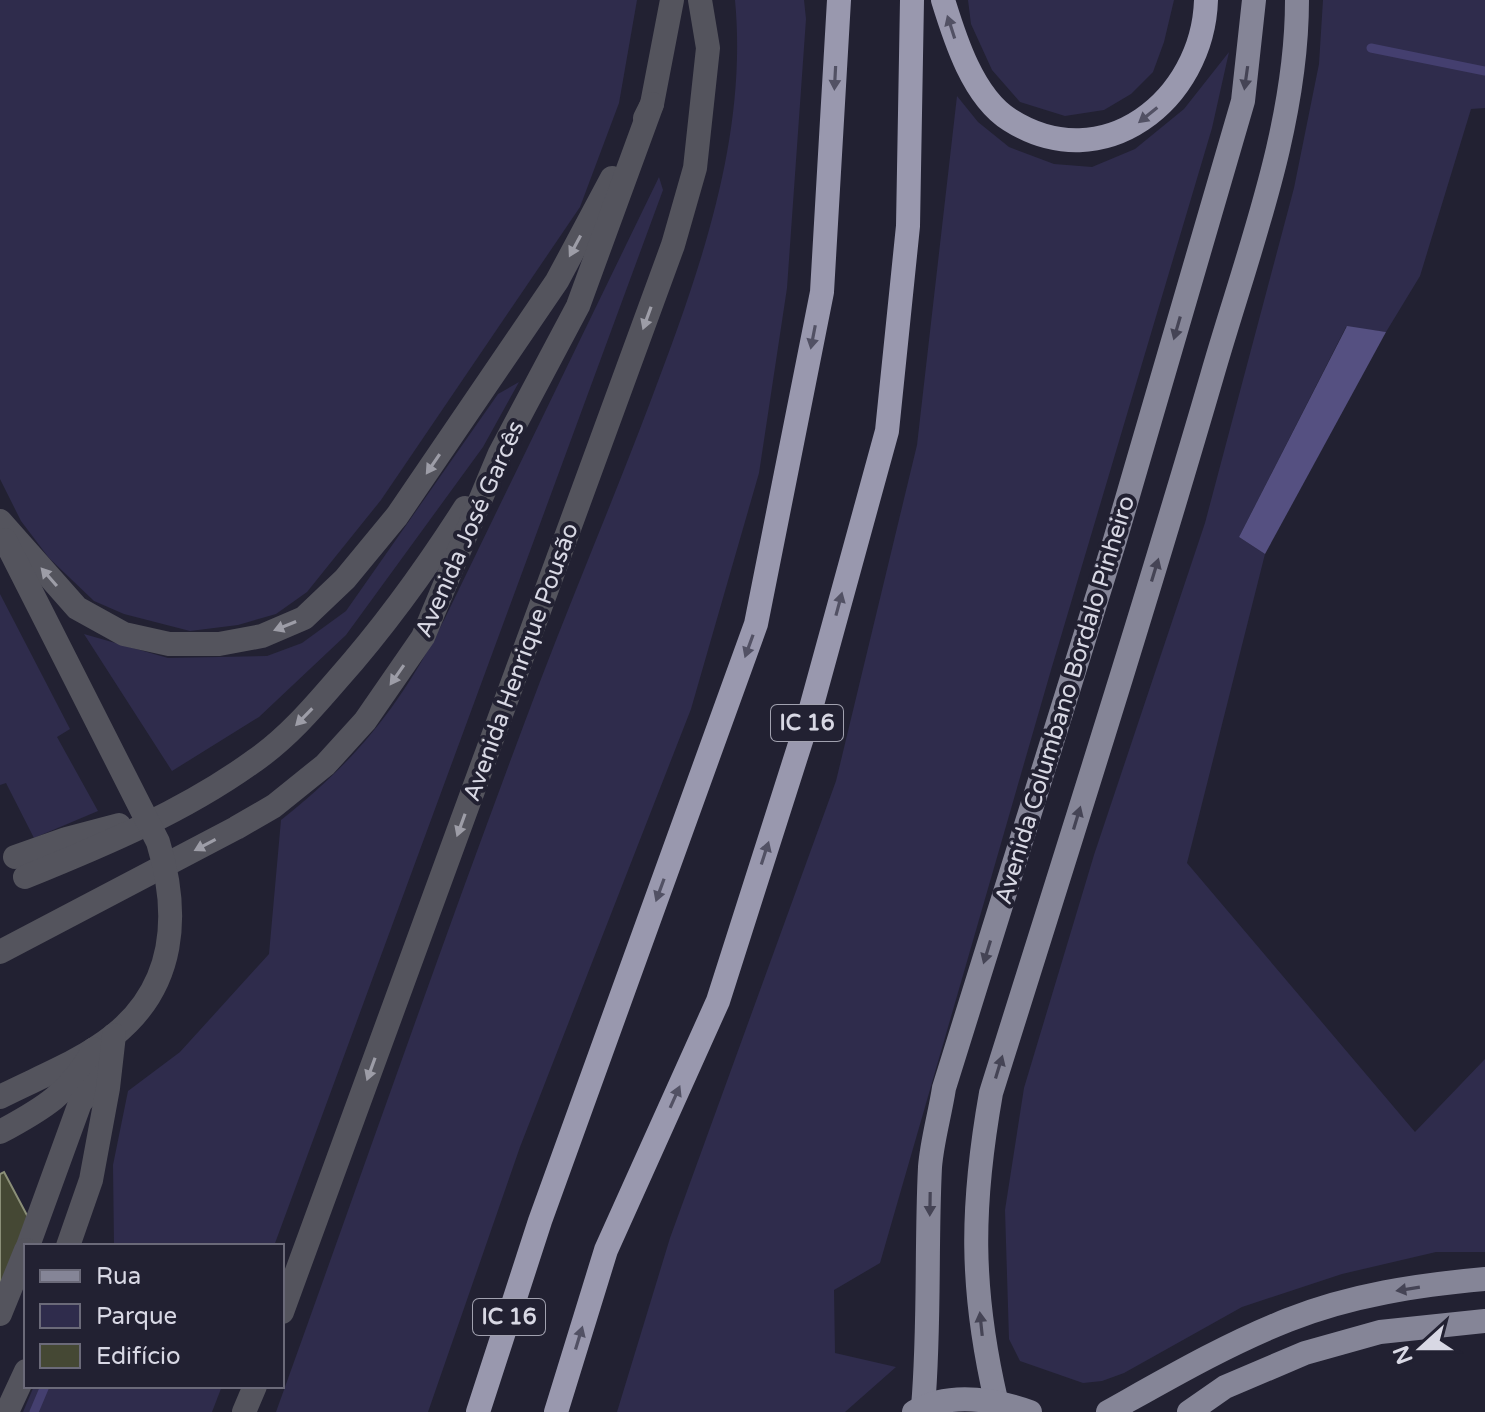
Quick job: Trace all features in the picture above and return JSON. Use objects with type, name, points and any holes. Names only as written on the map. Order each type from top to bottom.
[{"type":"highway","name":"IC 16","points":[[478,1412],[540,1221],[756,624],[822,292],[839,0]]},
{"type":"highway","name":"IC 16","points":[[556,1412],[606,1250],[718,1001],[808,719],[887,431],[908,226],[912,0]]},
{"type":"highway","points":[[943,0],[961,56],[983,93],[1008,120],[1067,141],[1114,133],[1136,124],[1161,105],[1184,79],[1206,13],[1206,0]]},
{"type":"main road","name":"Avenida Columbano Bordalo Pinheiro","points":[[918,1410],[928,1348],[930,1164],[944,1088],[1111,555],[1243,101],[1254,0]]},
{"type":"main road","name":"Avenida Columbano Bordalo Pinheiro","points":[[996,1400],[982,1341],[974,1226],[980,1155],[991,1093],[1164,541],[1281,137],[1297,35],[1297,0]]},
{"type":"main road","points":[[1108,1412],[1210,1355],[1289,1319],[1366,1295],[1485,1279]]},
{"type":"main road","points":[[1189,1412],[1225,1387],[1305,1353],[1380,1332],[1485,1321]]},
{"type":"main road","points":[[918,1410],[959,1399],[996,1400],[1030,1412]]},
{"type":"street","points":[[0,521],[77,608],[124,634],[169,644],[219,644],[262,636],[304,618],[345,579],[397,516],[557,281],[652,104],[672,0]]},
{"type":"street","name":"Avenida Henrique Pousão","points":[[284,1307],[673,245],[695,168],[700,123],[708,48],[700,0]]},
{"type":"street","name":"Avenida José Garcês","points":[[0,952],[274,806],[325,765],[365,721],[423,637],[500,453],[578,306],[652,104]]},
{"type":"street","points":[[164,813],[66,839],[25,876],[103,845],[199,796],[255,761],[306,716],[362,652],[425,571],[500,453]]},
{"type":"street","points":[[0,531],[158,842],[169,876],[171,897],[169,943],[159,978],[143,1006],[104,1042],[80,1075],[59,1095],[0,1132]]},
{"type":"street","points":[[69,1244],[91,1180],[110,1068],[104,1042]]},
{"type":"street","points":[[0,1097],[104,1042]]},
{"type":"street","points":[[28,1244],[80,1103],[110,1068]]},
{"type":"street","points":[[0,1314],[24,1255]]},
{"type":"street","points":[[7,1412],[24,1375]]},
{"type":"green space","points":[[0,0],[637,0],[619,103],[580,207],[381,500],[307,592],[276,614],[238,625],[190,631],[124,614],[94,601],[49,558],[21,521],[0,479]]},
{"type":"green space","points":[[735,0],[804,0],[806,19],[787,288],[759,473],[691,709],[520,1147],[428,1412],[276,1412],[507,770],[638,435],[702,254],[727,154],[734,103],[737,52]]},
{"type":"green space","points":[[968,0],[1174,0],[1153,72],[1131,94],[1104,110],[1065,116],[1020,102],[992,70],[971,24]]},
{"type":"green space","points":[[1323,0],[1485,0],[1485,108],[1471,109],[1420,276],[1386,332],[1346,327],[1239,537],[1265,554],[1187,863],[1415,1132],[1485,1059],[1485,1252],[1436,1252],[1342,1274],[1242,1307],[1124,1373],[1102,1381],[1083,1383],[1020,1361],[1009,1339],[1005,1210],[1024,1088],[1094,855],[1205,523],[1294,188],[1319,64]]},
{"type":"green space","points":[[1229,52],[1212,128],[880,1263],[834,1290],[835,1353],[896,1367],[845,1412],[617,1412],[670,1238],[836,781],[917,445],[957,96],[978,122],[1009,147],[1054,164],[1092,167],[1135,149],[1184,109]]},
{"type":"green space","points":[[659,177],[663,190],[275,1244],[114,1244],[113,1165],[128,1091],[180,1052],[269,954],[281,820],[355,753],[375,729],[412,678],[445,618]]},
{"type":"green space","points":[[519,382],[483,447],[346,635],[259,717],[172,771],[84,634],[168,658],[267,656],[302,643],[346,611],[498,394]]},
{"type":"green space","points":[[0,594],[70,729],[57,737],[98,811],[34,838],[6,783],[0,785]]},
{"type":"green space","points":[[33,1388],[221,1388],[212,1412],[23,1412]]},
{"type":"shaded area","points":[[1347,326],[1386,332],[1265,554],[1239,537]]},
{"type":"building","points":[[4,1172],[29,1219],[0,1290],[0,1174]]},
{"type":"waterway","points":[[1371,48],[1485,71]]},
{"type":"waterway","points":[[34,1412],[44,1388]]}]
